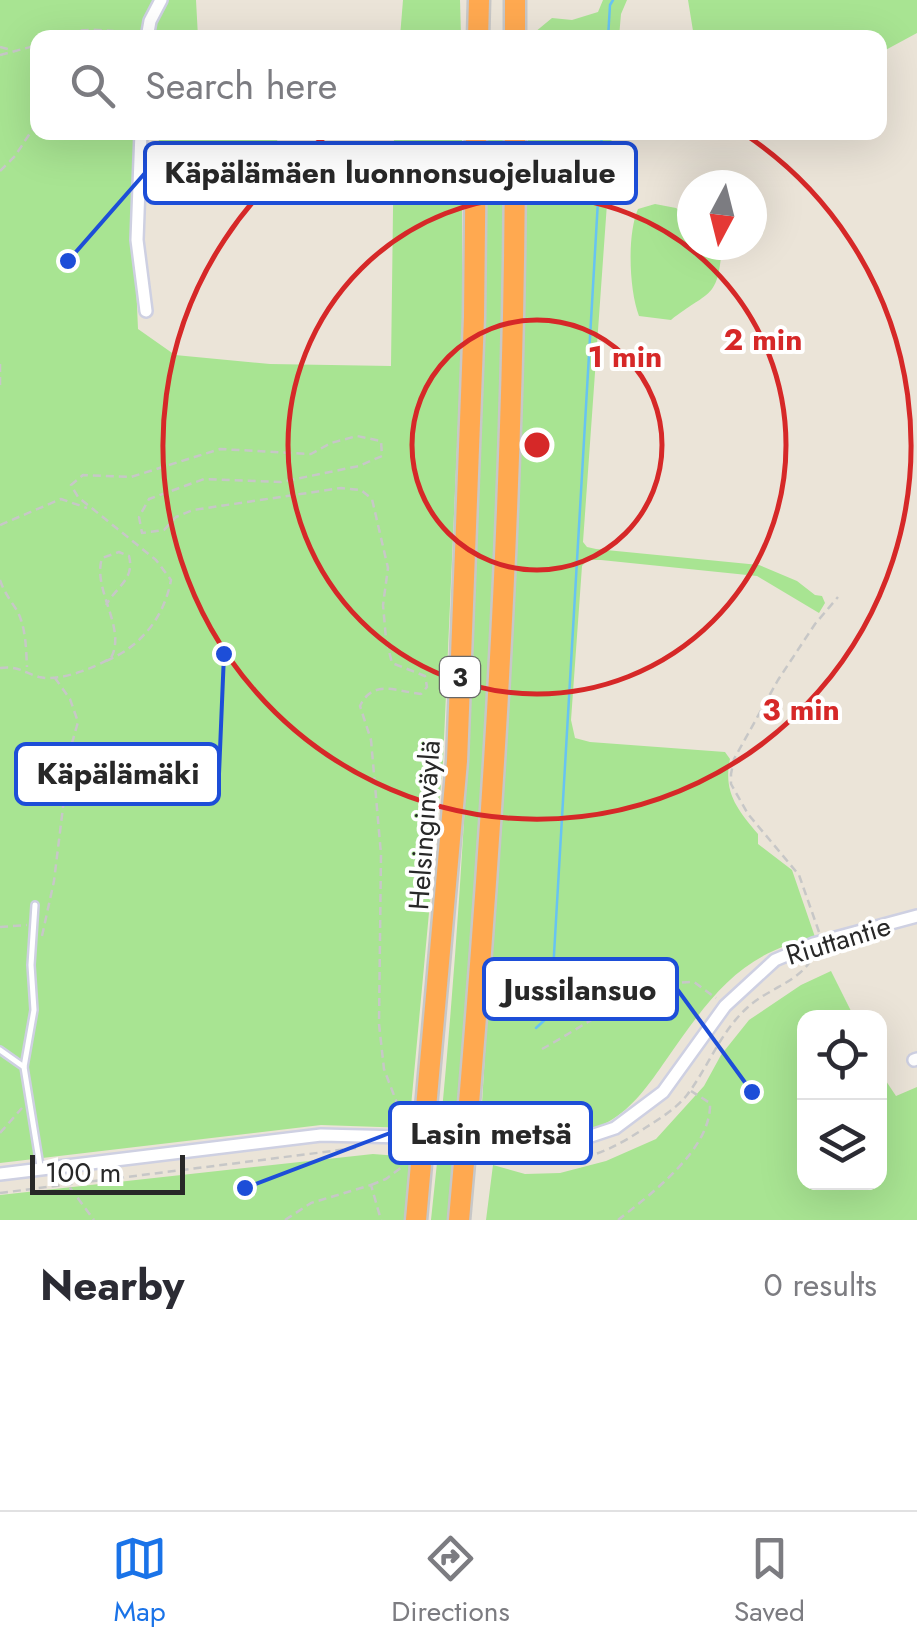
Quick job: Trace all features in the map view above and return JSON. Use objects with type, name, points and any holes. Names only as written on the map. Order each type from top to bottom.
[{"type":"highway","points":[[478,30],[479,0]]},
{"type":"highway","points":[[514,0],[514,30]]},
{"type":"highway","name":"Helsinginväylä","points":[[416,1220],[457,761],[474,317],[476,140]]},
{"type":"highway","name":"3","points":[[459,1220],[482,959],[505,580],[515,140]]},
{"type":"street","points":[[148,30],[161,0]]},
{"type":"street","points":[[141,140],[137,240],[146,312]]},
{"type":"street","name":"Riuttantie","points":[[0,1174],[321,1135],[404,1137],[498,1146],[564,1145],[615,1128],[663,1092],[724,1006],[775,960],[822,942],[917,916]]},
{"type":"lane","points":[[35,906],[31,959],[34,1010],[24,1067],[41,1169]]},
{"type":"lane","points":[[0,1050],[24,1067]]},
{"type":"path","points":[[0,47],[13,50]]},
{"type":"path","points":[[0,55],[30,47]]},
{"type":"path","points":[[0,171],[30,133]]},
{"type":"path","points":[[0,364],[0,387]]},
{"type":"path","points":[[0,668],[54,677],[106,661],[128,652],[168,600],[171,580],[156,560],[78,498],[71,485],[83,475],[131,477],[220,450],[311,454],[330,443],[357,436],[381,441],[382,456],[359,466],[262,483],[204,479],[149,500],[139,517],[142,533],[164,530],[176,517],[193,510],[341,488],[360,490],[372,499],[388,568],[382,596],[392,663],[425,676],[427,688],[421,694],[375,688],[366,693],[360,706],[371,740],[381,854],[379,1024],[384,1068],[406,1123],[402,1167],[370,1186],[311,1203],[285,1220]]},
{"type":"path","points":[[0,525],[61,499],[92,510]]},
{"type":"path","points":[[106,604],[129,579],[132,568],[129,556],[118,552],[102,558],[98,571],[116,649],[106,661]]},
{"type":"path","points":[[0,580],[6,597],[18,612],[27,670]]},
{"type":"path","points":[[822,942],[799,875],[736,797],[731,774],[734,759],[778,680],[838,597]]},
{"type":"path","points":[[31,959],[46,928],[70,750],[78,722],[70,699],[54,677]]},
{"type":"path","points":[[0,927],[34,925]]},
{"type":"path","points":[[542,1050],[638,996],[679,981],[694,982],[724,1006]]},
{"type":"path","points":[[618,1220],[667,1182],[706,1128],[710,1102],[690,1090]]},
{"type":"path","points":[[0,1132],[31,1100]]},
{"type":"path","points":[[0,1193],[364,1146]]},
{"type":"path","points":[[68,1183],[94,1220]]},
{"type":"path","points":[[370,1186],[381,1220]]},
{"type":"green space","points":[[0,0],[196,0],[198,30],[30,30],[30,140],[137,140],[132,192],[138,329],[175,355],[270,364],[391,366],[394,140],[462,140],[462,334],[443,762],[409,1128],[321,1125],[0,1163]]},
{"type":"green space","points":[[403,0],[460,0],[461,30],[401,30]]},
{"type":"green space","points":[[603,0],[627,0],[620,30],[537,30],[552,18],[572,20],[598,12]]},
{"type":"green space","points":[[688,0],[917,0],[917,33],[887,49],[887,30],[693,30]]},
{"type":"green space","points":[[159,140],[277,140],[247,155],[214,183],[181,201]]},
{"type":"green space","points":[[486,140],[508,140],[506,347],[483,840],[451,1220],[431,1220],[464,813],[481,404]]},
{"type":"green space","points":[[528,140],[612,140],[583,542],[596,549],[759,565],[797,581],[822,596],[825,603],[819,613],[757,576],[587,560],[582,566],[571,720],[575,738],[725,752],[730,759],[728,781],[734,800],[758,834],[758,844],[792,870],[815,937],[765,955],[728,982],[640,1094],[617,1116],[578,1134],[529,1140],[480,1137],[516,539]]},
{"type":"green space","points":[[655,204],[677,209],[677,260],[720,260],[710,292],[671,320],[639,316],[631,262],[638,209]]},
{"type":"green space","points":[[831,971],[850,1010],[797,1010],[797,1190],[887,1190],[887,1082],[896,1096],[917,1087],[917,1220],[486,1220],[493,1165],[525,1174],[560,1173],[606,1161],[656,1139],[704,1086],[721,1055],[749,1020],[801,985]]},
{"type":"green space","points":[[373,1154],[411,1157],[408,1220],[0,1220],[0,1195]]},
{"type":"waterway","points":[[608,30],[613,0]]},
{"type":"waterway","points":[[536,1028],[549,1016],[551,1006],[602,140]]},
{"type":"place","name":"Käpälämäen luonnonsuojelualue","points":[[68,261]]},
{"type":"place","name":"Käpälämäki","points":[[224,654]]},
{"type":"place","name":"Jussilansuo","points":[[752,1092]]},
{"type":"place","name":"Lasin metsä","points":[[245,1188]]}]
